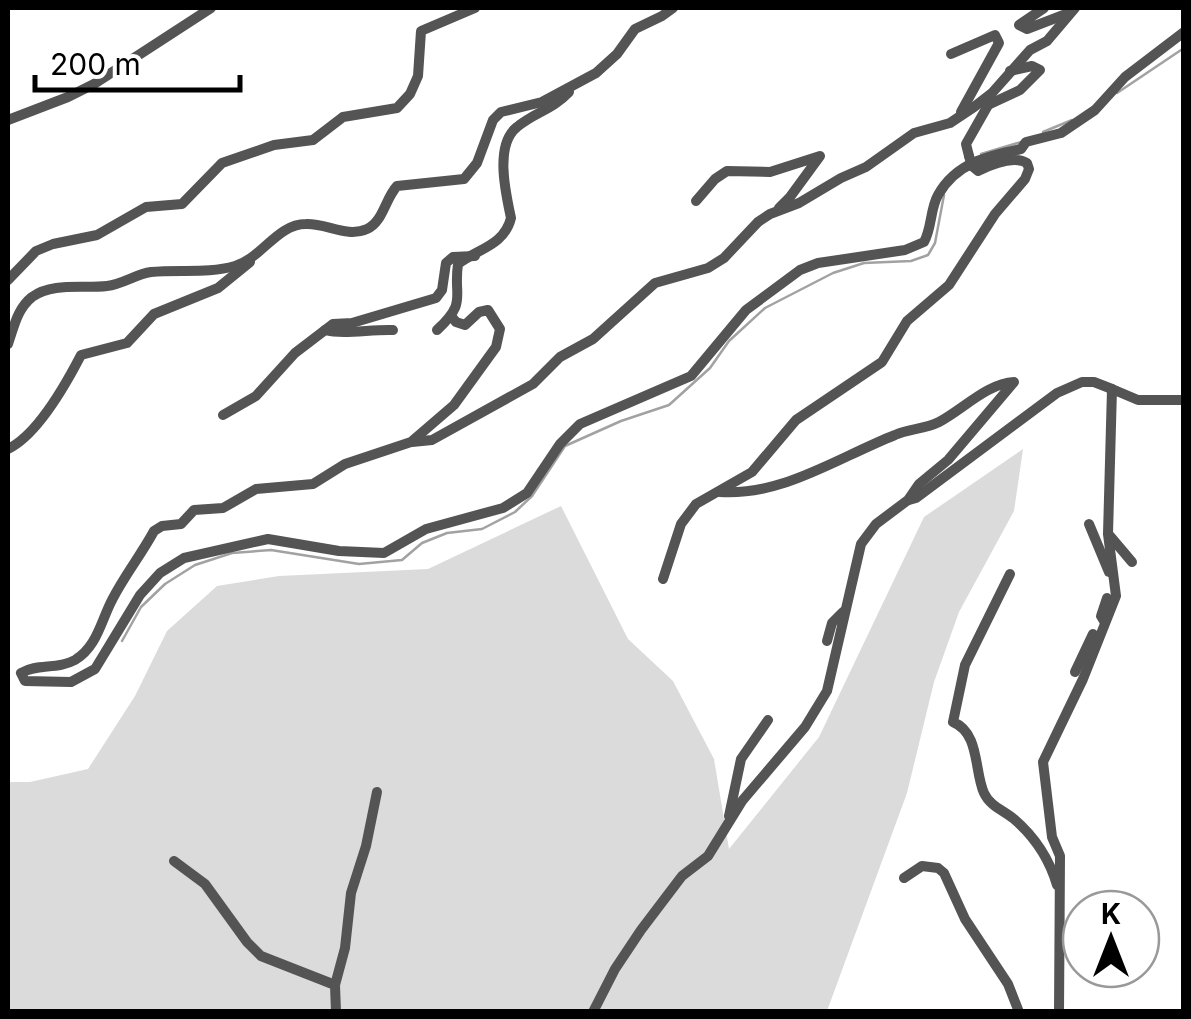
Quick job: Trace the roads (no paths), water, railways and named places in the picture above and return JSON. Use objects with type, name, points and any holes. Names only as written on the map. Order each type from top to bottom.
[{"type":"street","points":[[8,120],[68,98],[211,8]]},
{"type":"street","points":[[8,280],[36,252],[54,244],[97,235],[146,207],[182,204],[222,163],[274,145],[313,140],[343,118],[397,108],[418,76],[421,31],[476,8]]},
{"type":"street","points":[[8,449],[28,433],[62,392],[81,355],[127,343],[154,314],[218,288],[286,229],[304,224],[354,232],[368,229],[377,222],[391,192],[404,184],[464,179],[477,162],[493,120],[502,112],[542,102],[596,73],[618,54],[636,29],[672,8]]},
{"type":"street","points":[[1044,8],[1019,25],[1037,26],[1073,9]]},
{"type":"street","points":[[663,579],[681,524],[696,504],[752,472],[796,420],[882,362],[907,321],[949,284],[995,214],[1025,180],[1027,163],[1018,159],[994,163],[978,171],[970,161],[966,144],[1010,71],[1030,50],[1047,41],[1073,9]]},
{"type":"street","points":[[696,200],[727,172],[775,171],[820,156],[787,201],[758,222],[732,252],[708,268],[655,284],[593,339],[560,357],[533,384],[432,440],[411,442],[346,464],[313,484],[256,488],[223,508],[194,510],[181,524],[154,531],[114,596],[90,646],[76,660],[48,668],[30,668],[21,673],[25,681],[70,682],[95,669],[140,595],[160,573],[184,558],[268,539],[339,551],[384,553],[426,530],[512,504],[527,493],[560,444],[580,424],[691,376],[733,324],[775,286],[808,266],[895,252],[924,242],[936,197],[965,166],[1060,133],[1095,110],[1132,73],[1184,32]]},
{"type":"street","points":[[950,54],[995,35],[1000,43],[958,118]]},
{"type":"street","points":[[770,214],[866,168],[914,133],[1020,90],[1040,70],[1032,66],[1010,71]]},
{"type":"street","points":[[436,330],[451,316],[459,298],[458,264],[496,241],[509,227],[505,156],[508,137],[521,124],[556,106],[573,87]]},
{"type":"street","points":[[223,415],[256,396],[295,353],[332,324],[352,323],[436,298],[442,290],[446,263],[453,257],[475,256]]},
{"type":"street","points":[[8,344],[21,308],[40,292],[110,286],[147,272],[216,270],[252,260]]},
{"type":"street","points":[[411,442],[454,405],[496,347],[500,329],[488,310],[479,312],[465,325],[451,316]]},
{"type":"street","points":[[325,330],[338,334],[366,328],[393,330]]},
{"type":"street","points":[[593,1012],[641,930],[682,876],[708,856],[727,821],[805,727],[827,691],[861,544],[876,524],[908,500],[919,484],[948,460],[1014,382],[982,395],[938,423],[900,433],[767,490],[745,494],[720,492]]},
{"type":"street","points":[[908,500],[964,465],[1056,393],[1082,382],[1094,382],[1138,400],[1184,400]]},
{"type":"street","points":[[1060,1012],[1060,856],[1052,837],[1043,762],[1116,596],[1108,534],[1112,390]]},
{"type":"street","points":[[1089,524],[1116,586]]},
{"type":"street","points":[[1108,534],[1132,562]]},
{"type":"street","points":[[1010,574],[965,664],[953,722],[968,734],[986,797],[1013,818],[1044,852],[1060,895]]},
{"type":"street","points":[[1105,622],[1101,619],[1107,598]]},
{"type":"street","points":[[827,641],[832,624],[844,611]]},
{"type":"street","points":[[1075,672],[1098,624],[1105,622]]},
{"type":"street","points":[[727,821],[741,759],[768,720]]},
{"type":"street","points":[[336,1012],[335,985],[345,948],[351,893],[366,846],[376,792]]},
{"type":"street","points":[[174,861],[205,884],[247,942],[262,956],[335,985]]},
{"type":"street","points":[[904,878],[922,866],[938,868],[944,874],[965,919],[1003,974],[1019,1012]]},
{"type":"waterway","points":[[1117,93],[1184,48]]},
{"type":"waterway","points":[[1043,132],[1072,120]]},
{"type":"waterway","points":[[981,154],[1021,142]]},
{"type":"waterway","points":[[122,641],[141,607],[165,584],[195,565],[232,553],[271,550],[359,564],[402,560],[422,543],[447,533],[482,529],[515,512],[532,496],[565,446],[669,405],[710,368],[729,341],[765,308],[833,273],[864,263],[911,261],[928,255],[935,243],[944,195]]}]
